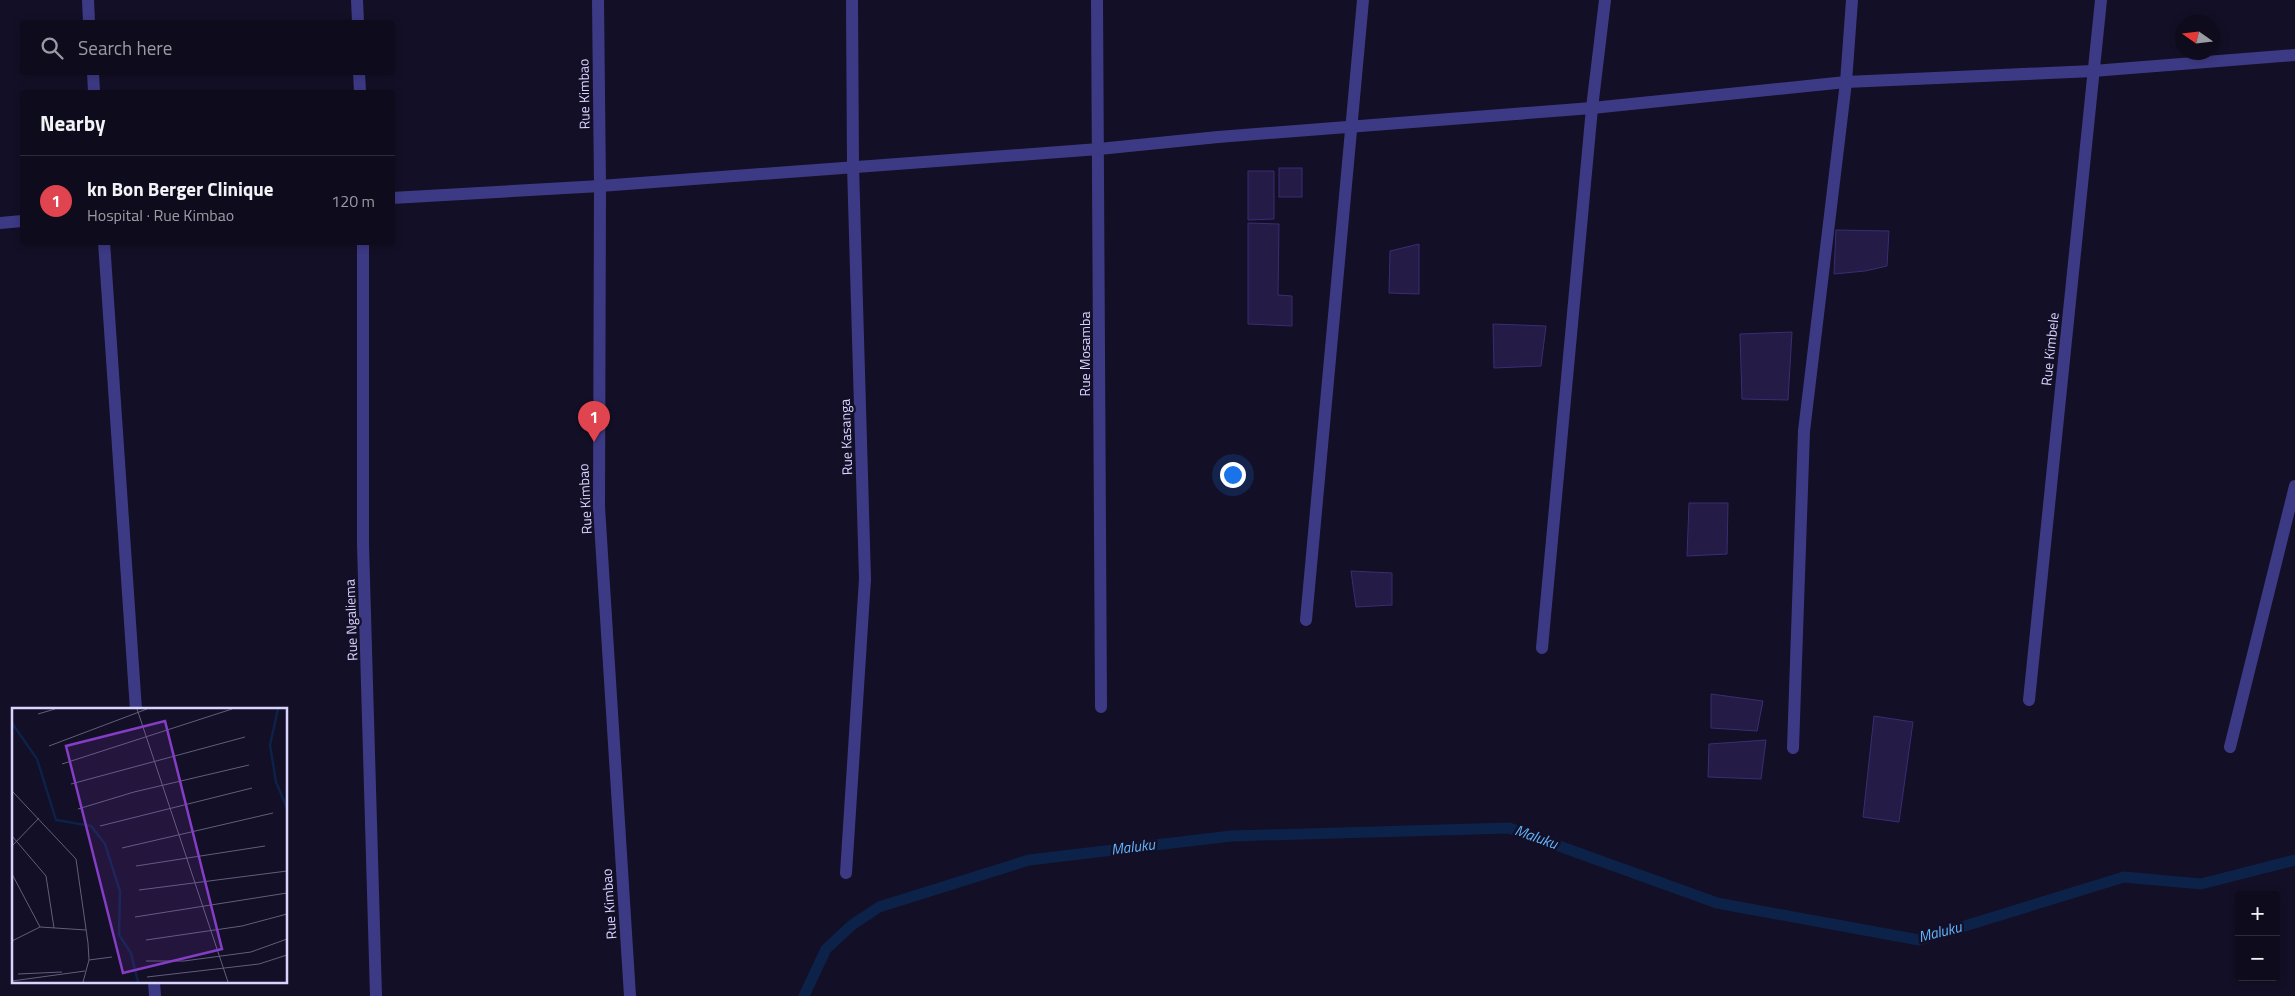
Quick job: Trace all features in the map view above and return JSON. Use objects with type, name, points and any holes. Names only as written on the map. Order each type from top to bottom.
[{"type":"street","points":[[88,0],[89,20]]},
{"type":"street","points":[[358,0],[358,20]]},
{"type":"street","name":"Rue Kimbao","points":[[598,0],[600,186],[599,507],[630,996]]},
{"type":"street","name":"Rue Kasanga","points":[[846,873],[865,578],[853,166],[852,0]]},
{"type":"street","name":"Rue Mosamba","points":[[1097,0],[1101,707]]},
{"type":"street","points":[[1306,620],[1363,0]]},
{"type":"street","points":[[1542,648],[1592,108],[1605,0]]},
{"type":"street","points":[[1793,748],[1804,431],[1846,82],[1852,0]]},
{"type":"street","name":"Rue Kimbele","points":[[2029,700],[2101,0]]},
{"type":"street","points":[[395,198],[600,186],[1352,128],[1592,108],[1846,82],[2093,71],[2295,56]]},
{"type":"street","points":[[92,75],[94,90]]},
{"type":"street","points":[[359,75],[360,90]]},
{"type":"street","points":[[0,223],[20,221]]},
{"type":"street","points":[[104,245],[136,708]]},
{"type":"street","name":"Rue Ngaliema","points":[[363,245],[363,545],[376,996]]},
{"type":"street","points":[[2230,747],[2295,486]]},
{"type":"building","points":[[1279,168],[1302,168],[1302,197],[1279,197]]},
{"type":"building","points":[[1248,171],[1274,171],[1274,219],[1248,220]]},
{"type":"building","points":[[1248,223],[1279,224],[1278,295],[1292,296],[1292,326],[1248,324]]},
{"type":"building","points":[[1836,230],[1889,231],[1887,266],[1865,271],[1834,274]]},
{"type":"building","points":[[1419,244],[1419,294],[1389,293],[1390,251]]},
{"type":"building","points":[[1493,324],[1546,326],[1541,366],[1494,368]]},
{"type":"building","points":[[1792,332],[1788,400],[1742,399],[1740,334]]},
{"type":"building","points":[[1689,503],[1728,503],[1727,554],[1687,556]]},
{"type":"building","points":[[1351,571],[1392,573],[1392,605],[1356,607]]},
{"type":"building","points":[[1711,694],[1763,701],[1757,731],[1711,728]]},
{"type":"building","points":[[1874,716],[1913,722],[1899,822],[1863,817]]},
{"type":"building","points":[[1766,740],[1761,779],[1708,777],[1709,744]]},
{"type":"waterway","name":"Maluku","points":[[804,996],[826,949],[852,925],[879,907],[1029,860],[1231,836],[1509,828],[1717,903],[1919,940],[2124,877],[2201,884],[2295,860]]},
{"type":"place","name":"kn Bon Berger Clinique","points":[[594,442]]}]
